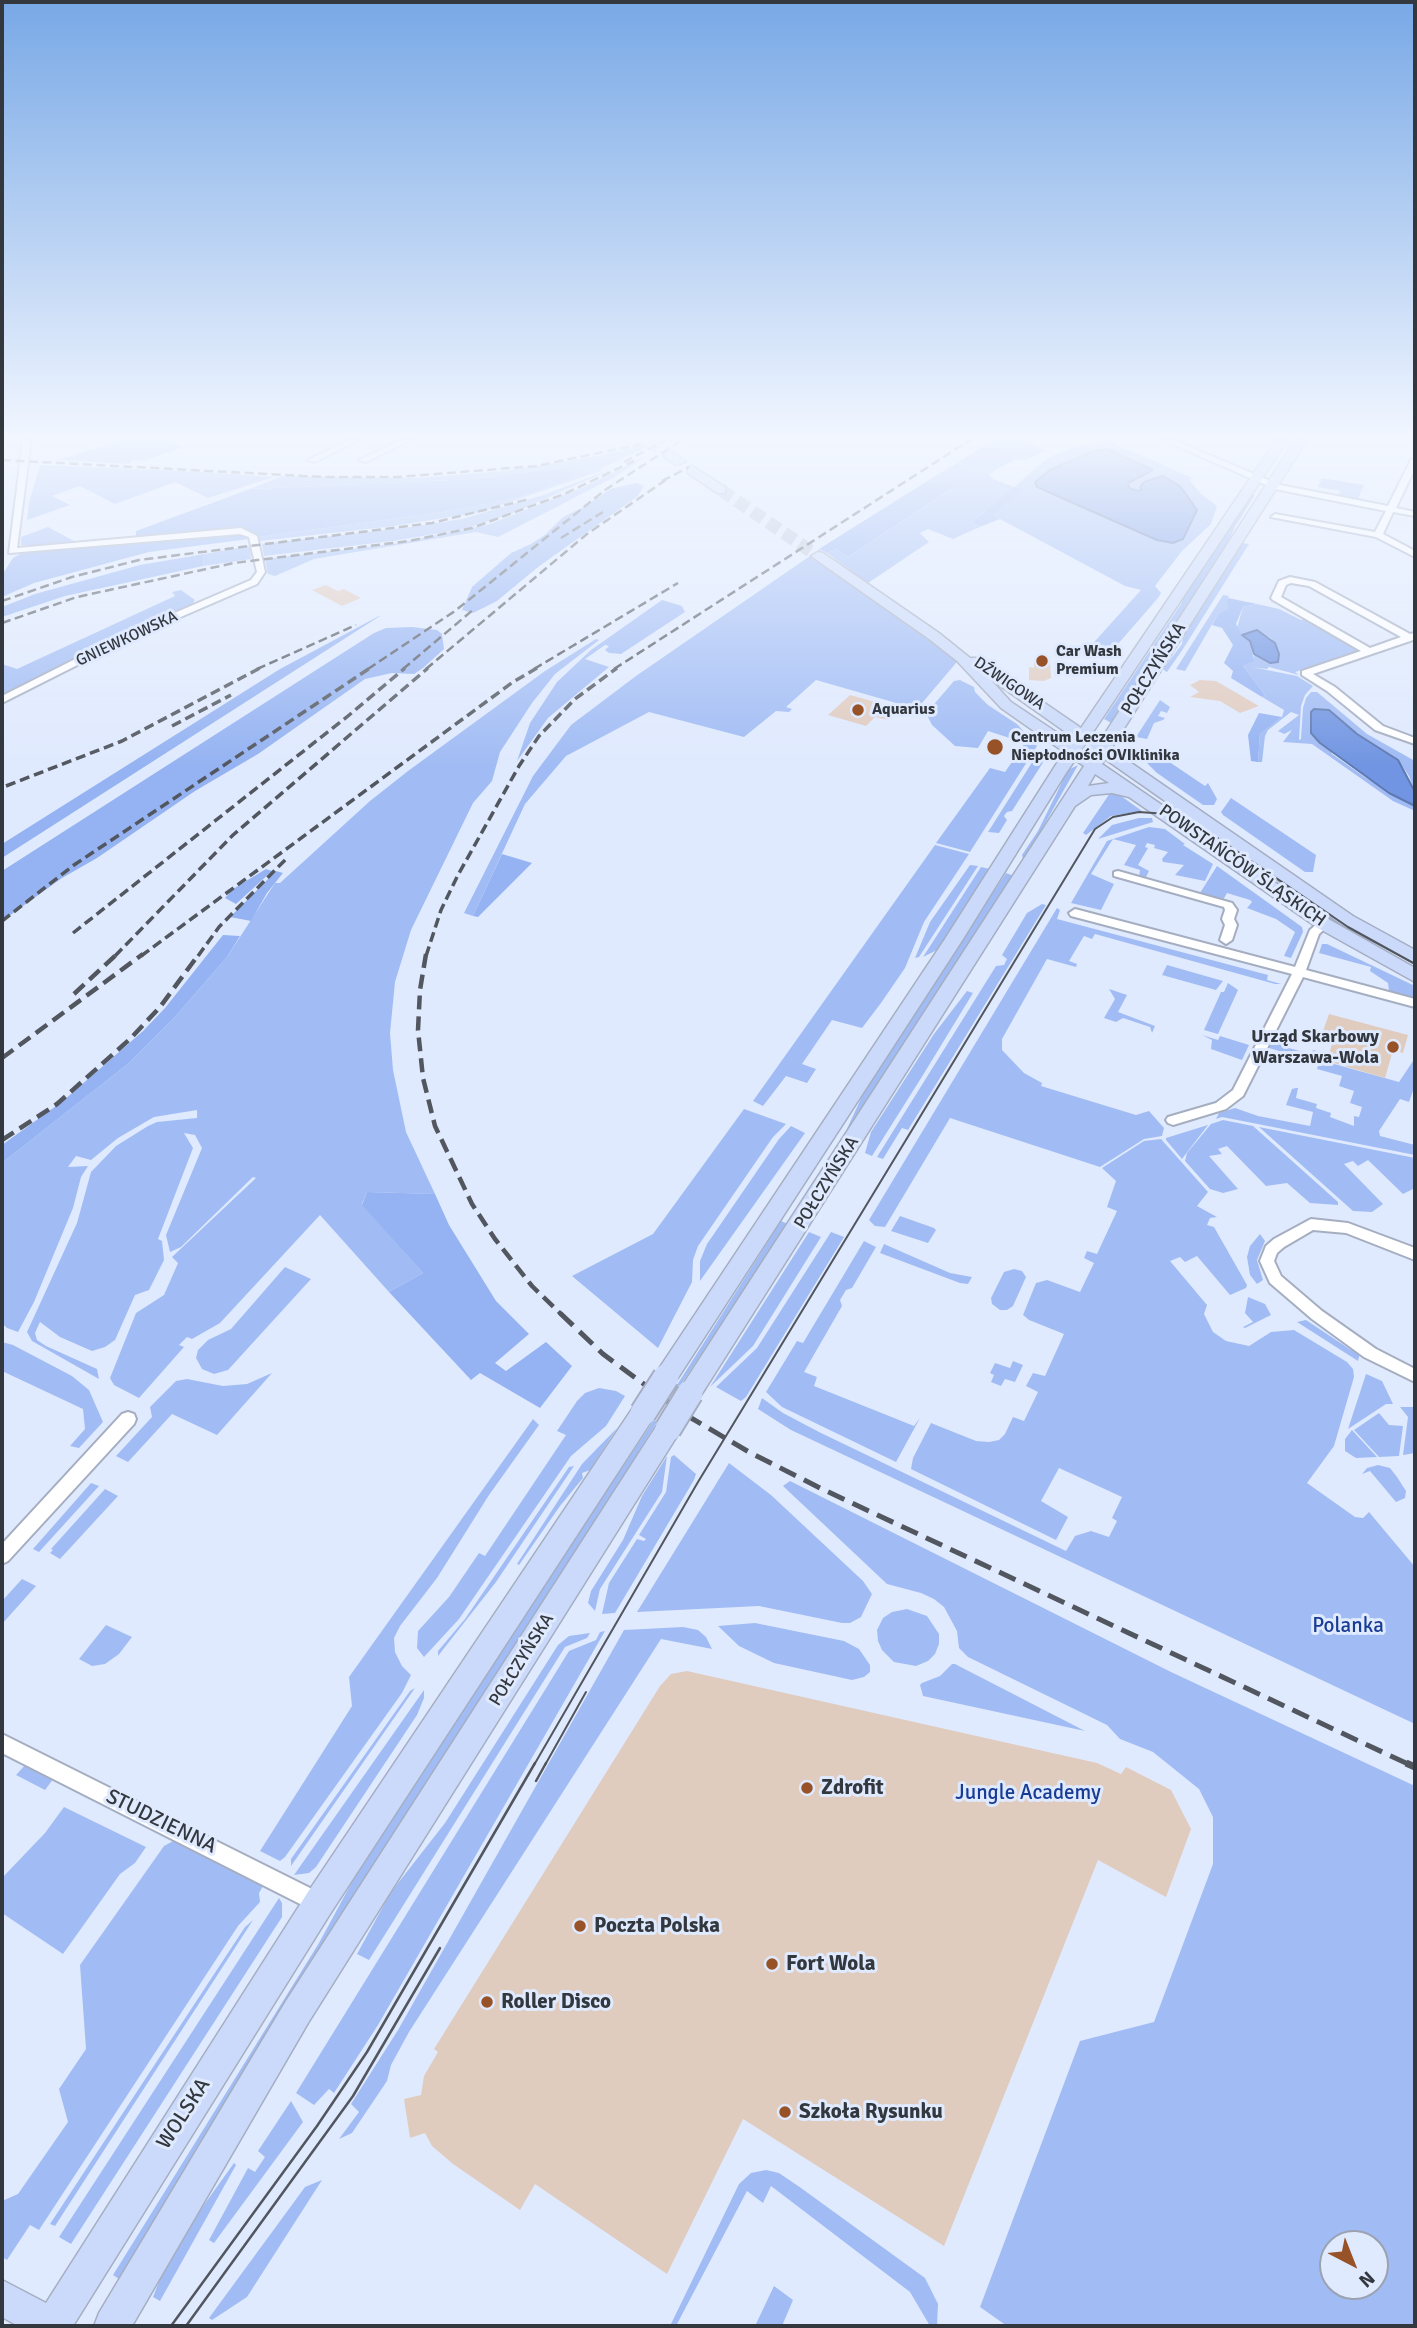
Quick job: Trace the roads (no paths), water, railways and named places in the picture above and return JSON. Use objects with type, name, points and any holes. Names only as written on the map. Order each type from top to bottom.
[{"type":"main road","name":"POŁCZYŃSKA","points":[[319,1903],[643,1413],[1008,854],[1083,734],[1208,549]]},
{"type":"main road","name":"POŁCZYŃSKA","points":[[112,2326],[297,2012],[690,1393],[1033,861],[1092,763],[1104,749],[1231,549]]},
{"type":"main road","name":"DŹWIGOWA","points":[[818,556],[1083,734]]},
{"type":"main road","name":"DŹWIGOWA","points":[[934,636],[962,658],[1006,705],[1073,750]]},
{"type":"main road","name":"POWSTAŃCÓW ŚLĄSKICH","points":[[1083,734],[1347,920],[1415,957]]},
{"type":"main road","name":"POWSTAŃCÓW ŚLĄSKICH","points":[[1073,750],[1324,924],[1415,976]]},
{"type":"main road","points":[[1069,803],[1086,791],[1099,788],[1139,794]]},
{"type":"main road","points":[[1008,854],[1020,863],[1033,861]]},
{"type":"main road","name":"WOLSKA","points":[[52,2326],[319,1903]]},
{"type":"main road","points":[[2,2298],[52,2326]]},
{"type":"street","name":"GNIEWKOWSKA","points":[[12,549],[12,551],[37,549]]},
{"type":"street","name":"GNIEWKOWSKA","points":[[2,700],[122,639],[254,582],[261,572],[256,549]]},
{"type":"street","points":[[1369,651],[1276,598],[1282,583],[1290,580],[1312,584],[1412,637]]},
{"type":"street","points":[[1412,637],[1305,673],[1331,689],[1379,728],[1415,741]]},
{"type":"street","points":[[1118,874],[1228,905],[1231,909],[1228,919],[1231,925],[1226,940]]},
{"type":"street","points":[[1075,914],[1415,1003]]},
{"type":"street","points":[[1173,1120],[1221,1106],[1232,1100],[1299,972],[1314,933],[1324,924]]},
{"type":"street","points":[[1415,1254],[1348,1228],[1311,1224],[1279,1243],[1271,1250],[1267,1261],[1275,1279],[1308,1308],[1370,1353],[1415,1376]]},
{"type":"street","points":[[2,1556],[128,1419]]},
{"type":"street","name":"STUDZIENNA","points":[[2,1743],[319,1903]]},
{"type":"tunnel","points":[[807,549],[818,556]]},
{"type":"tram line","points":[[534,1765],[698,1482],[1095,829],[1113,817],[1139,812],[1167,814],[1194,822],[1348,927],[1415,964]]},
{"type":"tram line","points":[[545,1765],[586,1692]]},
{"type":"tram line","points":[[171,2326],[317,2126],[367,2052],[535,1763]]},
{"type":"tram line","points":[[536,1781],[546,1763]]},
{"type":"tram line","points":[[186,2326],[353,2096],[440,1948]]},
{"type":"railway","points":[[2,601],[72,577],[139,560],[229,549]]},
{"type":"railway","points":[[2,623],[77,597],[234,563],[348,549]]},
{"type":"railway","points":[[368,669],[455,611],[532,549]]},
{"type":"railway","points":[[426,669],[570,549]]},
{"type":"railway","points":[[614,669],[801,549]]},
{"type":"railway","points":[[534,669],[678,583]]},
{"type":"railway","points":[[403,669],[474,609]]},
{"type":"railway","points":[[257,669],[356,625]]},
{"type":"railway","points":[[6,786],[122,741],[260,668]]},
{"type":"railway","points":[[2,921],[74,865],[370,668]]},
{"type":"railway","points":[[73,933],[405,668]]},
{"type":"railway","points":[[116,954],[233,835],[428,668]]},
{"type":"railway","points":[[141,956],[513,682],[537,668]]},
{"type":"railway","points":[[426,956],[441,910],[458,875],[519,766],[539,736],[575,699],[617,668]]},
{"type":"railway","points":[[172,726],[231,695]]},
{"type":"railway","points":[[198,956],[219,927],[286,859]]},
{"type":"railway","points":[[74,994],[116,954]]},
{"type":"railway","points":[[2,1058],[143,954]]},
{"type":"railway","points":[[2,1140],[57,1104],[130,1039],[160,1007],[199,954]]},
{"type":"railway","points":[[426,954],[420,990],[418,1030],[423,1078],[435,1126],[472,1204],[495,1239],[532,1286],[562,1315]]},
{"type":"railway","points":[[560,1313],[603,1354],[686,1415],[749,1452],[820,1488],[1410,1765]]},
{"type":"railway","points":[[1406,1763],[1415,1767]]},
{"type":"place","name":"Car Wash Premium","points":[[1042,661]]},
{"type":"place","name":"Aquarius","points":[[858,710]]},
{"type":"place","name":"Centrum Leczenia Niepłodności OVIklinika","points":[[995,747]]},
{"type":"place","name":"Urząd Skarbowy Warszawa-Wola","points":[[1393,1047]]},
{"type":"place","name":"Zdrofit","points":[[807,1788]]},
{"type":"place","name":"Poczta Polska","points":[[580,1926]]},
{"type":"place","name":"Fort Wola","points":[[772,1964]]},
{"type":"place","name":"Roller Disco","points":[[487,2002]]},
{"type":"place","name":"Szkoła Rysunku","points":[[785,2112]]},
{"type":"park label","name":"Polanka","points":[[1348,1626]]},
{"type":"park label","name":"Jungle Academy","points":[[1028,1793]]}]
